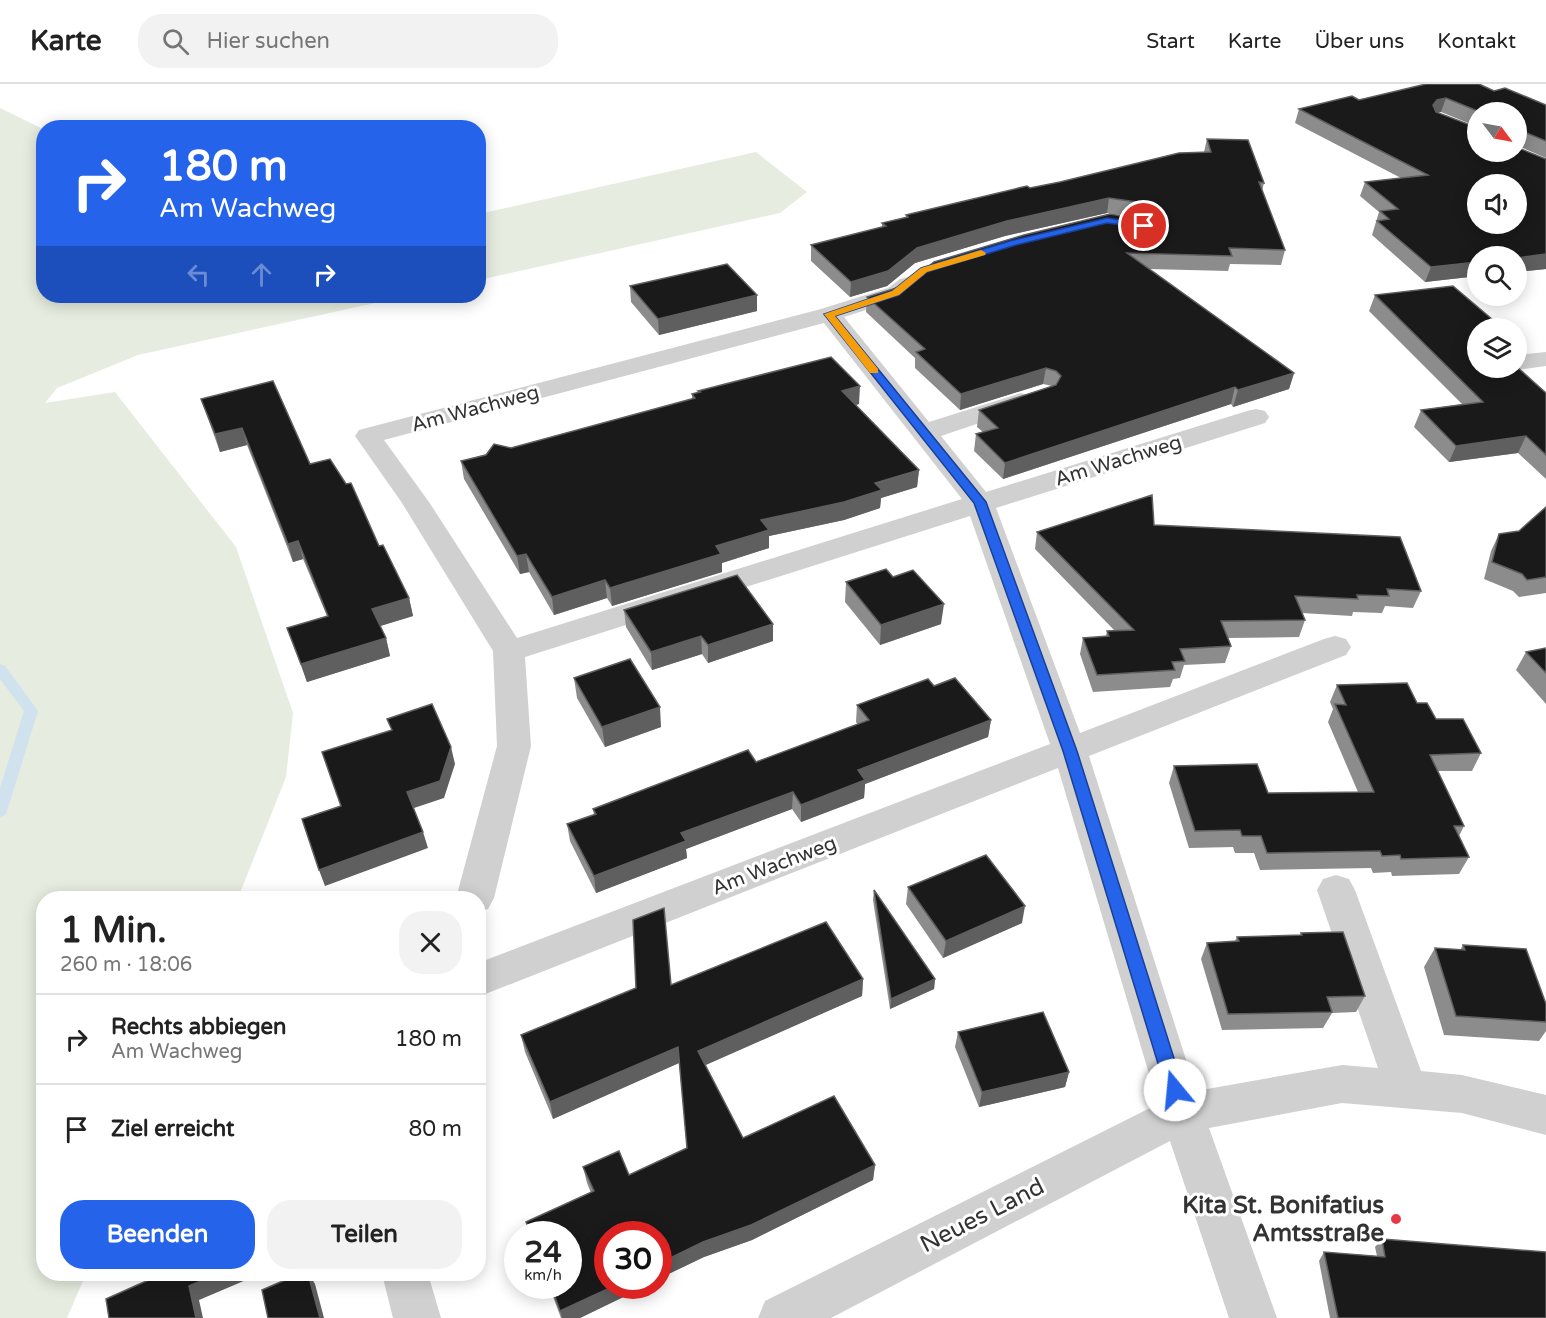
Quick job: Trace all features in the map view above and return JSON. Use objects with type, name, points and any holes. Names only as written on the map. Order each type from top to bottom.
[{"type":"street","name":"Am Wachweg","points":[[477,891],[514,746],[509,651],[415,502],[369,436],[829,314],[896,293],[924,270]]},
{"type":"street","points":[[829,314],[980,502],[1070,751],[1182,1113],[1253,1318]]},
{"type":"street","points":[[1527,362],[1546,359]]},
{"type":"street","points":[[923,433],[1044,394]]},
{"type":"street","name":"Am Wachweg","points":[[509,651],[1256,417]]},
{"type":"street","name":"Am Wachweg","points":[[486,977],[1335,647]]},
{"type":"street","points":[[1336,890],[1407,1090]]},
{"type":"street","name":"Neues Land","points":[[782,1318],[1182,1113],[1342,1084],[1462,1094],[1546,1115]]},
{"type":"street","points":[[407,1281],[417,1318]]},
{"type":"shaded area","points":[[0,108],[36,126],[36,303],[375,303],[138,355],[57,388],[45,403],[115,392],[236,547],[293,713],[286,777],[241,891],[36,891],[36,1281],[83,1281],[67,1318],[0,1318]]},
{"type":"shaded area","points":[[756,152],[807,192],[780,213],[486,278],[486,212]]},
{"type":"building","points":[[1426,84],[1479,84],[1494,91],[1505,88],[1546,105],[1546,141],[1527,133],[1527,102],[1467,102],[1467,107],[1446,98],[1437,100],[1433,105],[1436,112],[1467,124],[1467,162],[1527,162],[1527,151],[1546,159],[1546,254],[1527,257],[1527,246],[1467,246],[1467,263],[1431,267],[1377,221],[1389,219],[1380,211],[1398,209],[1365,182],[1428,175],[1299,109],[1352,96],[1359,100]]},
{"type":"building","points":[[1207,139],[1248,140],[1264,183],[1259,182],[1285,250],[1229,248],[1232,256],[1127,253],[1294,373],[1238,390],[1235,387],[1005,463],[976,434],[998,428],[979,410],[1056,385],[1061,376],[1056,371],[1046,368],[961,394],[916,352],[925,349],[867,297],[906,285],[934,262],[1024,235],[1110,214],[1147,220],[1156,218],[1160,212],[1157,205],[1109,198],[1007,221],[917,248],[888,271],[851,282],[811,245],[886,226],[882,223],[908,217],[906,215],[1027,186],[1030,188],[1060,182],[1179,153],[1211,152]]},
{"type":"building","points":[[727,264],[757,295],[658,319],[630,286]]},
{"type":"building","points":[[1453,286],[1467,298],[1467,306],[1476,306],[1491,318],[1467,318],[1467,378],[1527,378],[1527,376],[1546,393],[1546,455],[1526,436],[1456,446],[1421,410],[1483,402],[1375,295]]},
{"type":"building","points":[[831,357],[860,386],[842,391],[919,470],[875,483],[882,490],[844,502],[761,520],[769,530],[716,546],[721,554],[610,588],[605,580],[552,597],[526,554],[517,556],[461,461],[486,455],[494,444],[511,448],[695,398],[692,394],[700,392],[698,391]]},
{"type":"building","points":[[273,381],[310,464],[330,459],[346,484],[351,483],[379,546],[383,545],[409,598],[372,609],[386,638],[301,664],[287,628],[328,616],[298,541],[288,544],[242,428],[215,434],[201,399]]},
{"type":"building","points":[[1152,495],[1154,525],[1400,537],[1421,591],[1387,589],[1389,596],[1357,595],[1358,599],[1295,596],[1305,620],[1221,621],[1231,646],[1180,649],[1185,661],[1172,662],[1175,670],[1097,675],[1083,638],[1109,636],[1107,631],[1134,630],[1037,532]]},
{"type":"building","points":[[1546,507],[1546,577],[1527,580],[1522,574],[1492,562],[1499,534],[1519,531]]},
{"type":"building","points":[[886,569],[893,577],[913,570],[944,604],[881,625],[846,582]]},
{"type":"building","points":[[737,575],[773,624],[708,645],[701,636],[651,652],[624,610]]},
{"type":"building","points":[[1546,648],[1546,673],[1526,652]]},
{"type":"building","points":[[630,659],[660,707],[602,727],[574,678]]},
{"type":"building","points":[[955,678],[991,720],[858,770],[865,780],[801,805],[793,792],[681,833],[686,841],[594,876],[567,824],[596,814],[593,809],[748,750],[756,762],[869,720],[857,705],[928,679],[934,686]]},
{"type":"building","points":[[1407,683],[1417,703],[1427,703],[1436,719],[1463,719],[1481,753],[1430,755],[1464,826],[1454,826],[1469,857],[1401,859],[1400,855],[1382,856],[1380,851],[1267,853],[1261,836],[1242,836],[1240,830],[1195,831],[1174,766],[1257,764],[1268,793],[1374,792],[1335,704],[1346,705],[1337,685]]},
{"type":"building","points":[[432,704],[451,747],[440,781],[407,792],[423,832],[319,870],[302,819],[341,806],[322,752],[392,730],[387,719]]},
{"type":"building","points":[[986,855],[1025,906],[946,941],[908,887]]},
{"type":"building","points":[[874,890],[935,979],[891,999]]},
{"type":"building","points":[[664,908],[671,985],[826,922],[863,979],[698,1051],[743,1138],[834,1096],[875,1165],[751,1225],[703,1242],[672,1257],[672,1221],[594,1221],[594,1295],[560,1311],[556,1299],[582,1299],[582,1221],[528,1221],[594,1191],[583,1167],[619,1151],[629,1175],[687,1148],[678,1047],[550,1102],[521,1035],[636,988],[633,920]]},
{"type":"building","points":[[1343,932],[1365,996],[1327,997],[1332,1012],[1228,1014],[1207,943],[1239,941],[1237,937]]},
{"type":"building","points":[[1463,945],[1526,949],[1546,1004],[1546,1022],[1456,1016],[1435,948],[1465,950]]},
{"type":"building","points":[[1043,1012],[1069,1072],[982,1092],[958,1032]]},
{"type":"building","points":[[1382,1239],[1546,1252],[1546,1318],[1338,1318],[1324,1252],[1385,1257]]},
{"type":"building","points":[[146,1281],[201,1281],[189,1286],[196,1318],[109,1318],[106,1299]]},
{"type":"building","points":[[283,1281],[310,1281],[320,1318],[268,1318],[262,1290]]},
{"type":"waterway","points":[[0,669],[31,711],[0,811]]},
{"type":"slow traffic","points":[[874,371],[829,314],[896,293],[924,270],[981,253]]},
{"type":"place","name":"Kita St. Bonifatius Amtsstraße","points":[[1396,1219]]},
{"type":"route","points":[[1144,226],[1107,221],[1014,243],[924,270],[896,293],[829,314],[980,502],[1070,751],[1175,1090]]}]
